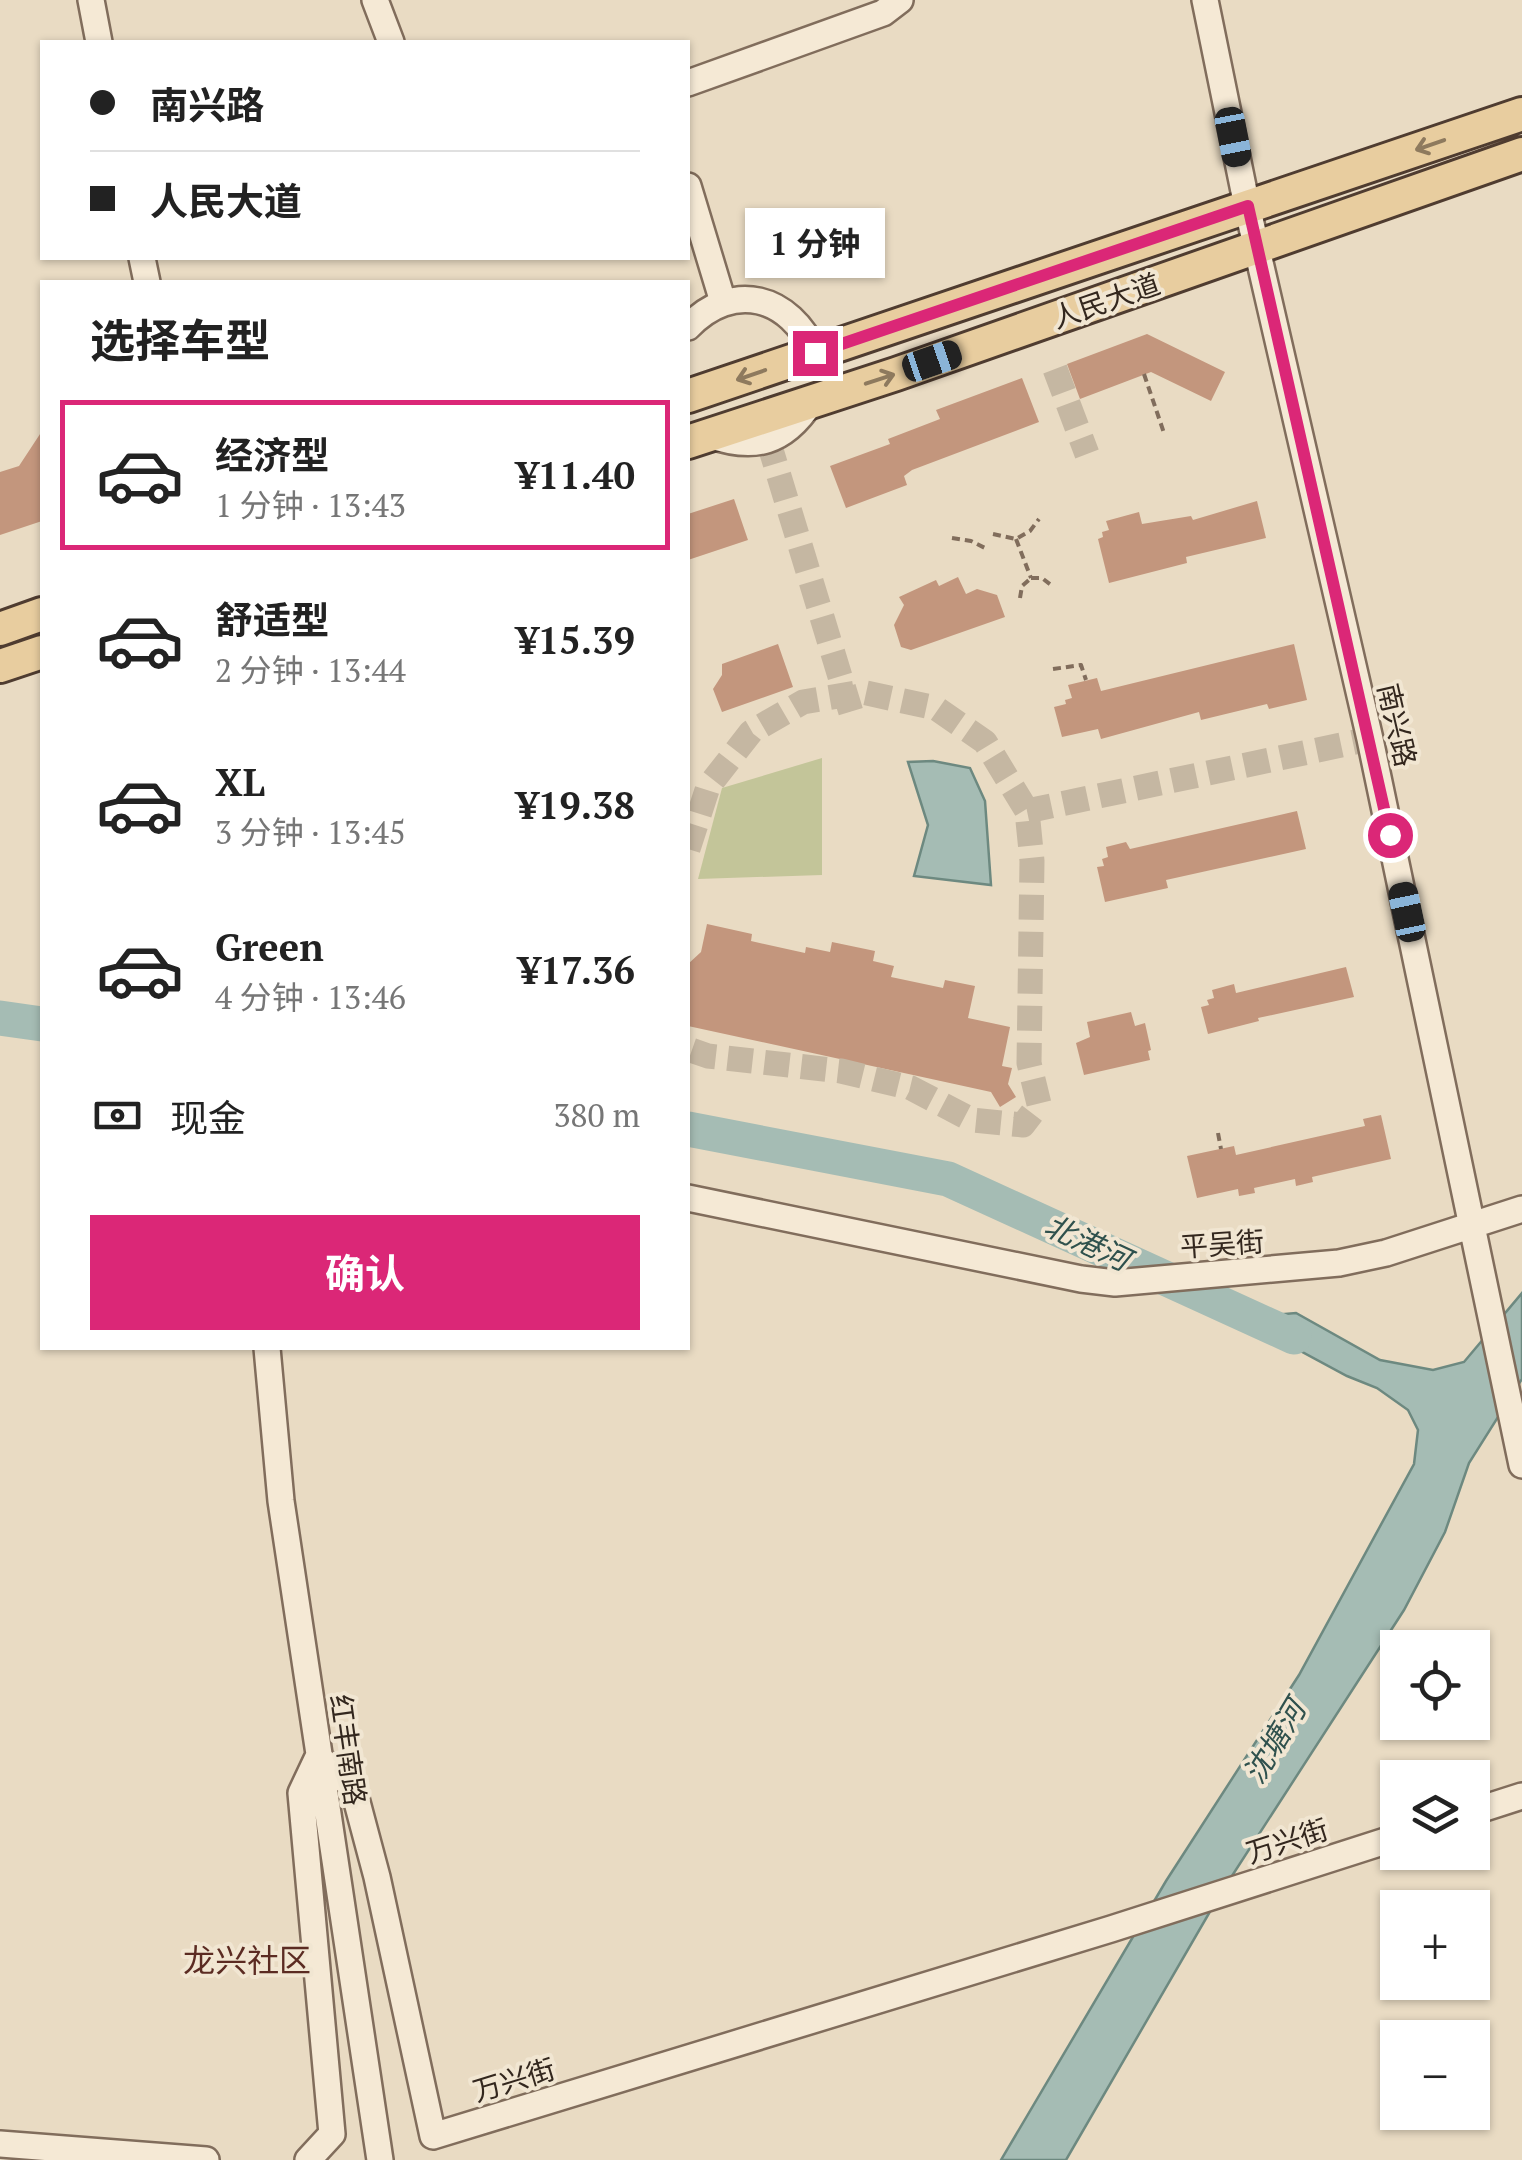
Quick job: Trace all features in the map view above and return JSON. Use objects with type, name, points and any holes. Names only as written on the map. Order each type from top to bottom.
[{"type":"main road","name":"人民大道","points":[[690,395],[1522,114]]},
{"type":"main road","name":"人民大道","points":[[698,439],[1522,154]]},
{"type":"main road","points":[[0,628],[40,615]]},
{"type":"main road","points":[[0,666],[40,653]]},
{"type":"street","points":[[91,0],[99,40]]},
{"type":"street","points":[[375,0],[390,40]]},
{"type":"street","points":[[690,82],[883,14],[900,0]]},
{"type":"street","name":"南兴路","points":[[1205,0],[1370,740],[1522,1465]]},
{"type":"street","points":[[690,193],[723,302]]},
{"type":"street","points":[[690,325],[701,313],[723,302],[758,301],[790,314],[806,332],[815,353]]},
{"type":"street","name":"平吴街","points":[[690,1198],[1081,1280],[1116,1283],[1240,1274],[1386,1254],[1473,1222],[1522,1209]]},
{"type":"street","name":"红丰南路","points":[[267,1350],[281,1501],[380,2160]]},
{"type":"street","points":[[308,2160],[332,2134],[301,1792],[318,1757]]},
{"type":"street","name":"万兴街","points":[[318,1757],[353,1787],[378,1877],[432,2136],[1380,1843]]},
{"type":"street","points":[[1490,1806],[1522,1796]]},
{"type":"street","points":[[0,2144],[206,2160]]},
{"type":"path","points":[[1144,374],[1164,433]]},
{"type":"path","points":[[993,534],[1016,539],[1030,531],[1039,519]]},
{"type":"path","points":[[952,538],[988,549]]},
{"type":"path","points":[[1016,539],[1031,578]]},
{"type":"path","points":[[1020,598],[1022,586],[1031,578],[1042,578],[1052,585]]},
{"type":"path","points":[[1053,669],[1081,666],[1086,680]]},
{"type":"path","points":[[1218,1133],[1220,1148]]},
{"type":"green space","points":[[822,758],[822,875],[698,879],[722,788]]},
{"type":"water","points":[[933,761],[970,768],[985,801],[991,885],[914,876],[928,825],[908,762]]},
{"type":"water","name":"沈塘河","points":[[1522,1293],[1522,1379],[1469,1463],[1445,1532],[1404,1610],[1391,1630],[1380,1630],[1380,1647],[1219,1896],[1066,2160],[1001,2160],[1166,1881],[1299,1675],[1414,1464],[1418,1430],[1408,1410],[1377,1388],[1239,1318],[1296,1313],[1380,1360],[1433,1370],[1464,1362]]},
{"type":"building","points":[[1147,334],[1225,372],[1211,401],[1151,372],[1080,399],[1067,364]]},
{"type":"building","points":[[1022,378],[1039,422],[912,470],[904,476],[907,485],[846,508],[830,466],[890,444],[888,439],[940,419],[936,410]]},
{"type":"building","points":[[40,434],[40,522],[0,535],[0,472],[19,466]]},
{"type":"building","points":[[734,499],[748,540],[690,559],[690,513]]},
{"type":"building","points":[[1257,501],[1266,538],[1186,557],[1187,563],[1109,583],[1098,539],[1109,530],[1106,521],[1139,512],[1142,524],[1191,516],[1193,520]]},
{"type":"building","points":[[958,577],[966,594],[977,589],[997,595],[1005,617],[911,650],[901,647],[894,625],[904,605],[899,597],[936,580],[939,586]]},
{"type":"building","points":[[778,644],[793,687],[722,712],[713,689],[722,675],[722,664]]},
{"type":"building","points":[[1294,644],[1307,700],[1269,709],[1267,704],[1201,720],[1199,712],[1101,739],[1098,729],[1062,737],[1054,707],[1072,698],[1068,685],[1097,678],[1101,691]]},
{"type":"building","points":[[1297,811],[1306,849],[1166,880],[1168,888],[1105,902],[1097,867],[1104,866],[1102,859],[1108,857],[1106,847],[1126,842],[1130,849]]},
{"type":"building","points":[[707,924],[752,934],[751,941],[805,953],[806,947],[830,952],[832,942],[875,951],[873,961],[894,966],[891,977],[943,988],[945,980],[975,986],[968,1018],[1010,1027],[1002,1066],[1012,1068],[1008,1084],[1016,1097],[1000,1107],[991,1092],[690,1026],[690,962],[701,952]]},
{"type":"building","points":[[1346,967],[1354,997],[1258,1018],[1259,1021],[1208,1034],[1201,1007],[1214,998],[1212,990],[1234,984],[1236,993]]},
{"type":"building","points":[[1131,1012],[1135,1026],[1145,1023],[1150,1060],[1084,1075],[1076,1043],[1090,1037],[1087,1022]]},
{"type":"building","points":[[1381,1115],[1391,1159],[1312,1177],[1313,1182],[1296,1186],[1295,1179],[1254,1188],[1255,1193],[1239,1196],[1238,1189],[1197,1198],[1187,1156],[1234,1146],[1236,1155],[1365,1126],[1363,1119]]},
{"type":"waterway","name":"北港河","points":[[0,1018],[40,1024]]},
{"type":"waterway","name":"北港河","points":[[690,1129],[948,1179],[1294,1337]]},
{"type":"tunnel","points":[[1055,369],[1087,454]]},
{"type":"tunnel","points":[[768,440],[853,719]]},
{"type":"tunnel","points":[[690,843],[708,787],[751,732],[803,702],[862,692],[936,708],[985,742],[1027,811],[1032,861],[1029,1063],[1039,1104],[1023,1125],[972,1120],[911,1088],[841,1071],[708,1056],[690,1050]]},
{"type":"tunnel","points":[[1027,811],[1370,739]]},
{"type":"district","name":"龙兴社区","points":[[247,1961]]},
{"type":"route","points":[[815,353],[1248,206],[1390,835]]}]
